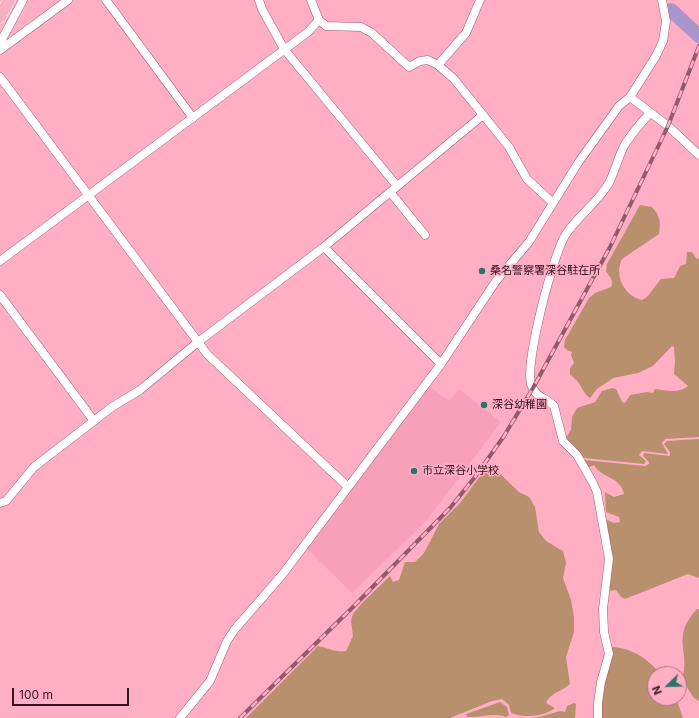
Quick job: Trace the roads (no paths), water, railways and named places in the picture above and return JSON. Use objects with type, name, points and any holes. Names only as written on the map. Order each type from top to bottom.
[{"type":"highway","points":[[0,17],[9,0]]},
{"type":"street","points":[[0,43],[23,0]]},
{"type":"street","points":[[0,50],[68,0]]},
{"type":"street","points":[[106,0],[193,118]]},
{"type":"street","points":[[259,0],[262,9],[284,49],[397,186]]},
{"type":"street","points":[[311,0],[319,20],[326,26],[361,27],[372,33],[409,67],[420,61],[428,60],[438,65],[454,79],[509,146],[526,179],[552,202]]},
{"type":"street","points":[[438,65],[466,33],[480,0]]},
{"type":"street","points":[[180,718],[210,681],[227,641],[235,629],[282,575],[441,364],[496,281],[529,242],[552,202],[619,106],[630,97],[656,56],[663,41],[666,20],[662,0]]},
{"type":"street","points":[[0,261],[308,32],[319,20]]},
{"type":"street","points":[[0,77],[207,354],[348,487]]},
{"type":"street","points":[[630,97],[668,126],[699,155]]},
{"type":"street","points":[[598,718],[598,702],[601,682],[609,654],[604,632],[603,609],[609,559],[597,492],[577,455],[563,441],[554,406],[536,394],[531,382],[538,326],[548,284],[559,249],[566,235],[610,182],[628,139],[650,113]]},
{"type":"street","points":[[0,504],[6,501],[34,467],[112,406],[140,390],[198,342],[324,247],[483,116]]},
{"type":"street","points":[[390,192],[425,235]]},
{"type":"street","points":[[324,247],[441,364]]},
{"type":"street","points":[[0,295],[94,421]]},
{"type":"waterway","points":[[671,10],[699,36]]},
{"type":"railway","points":[[240,718],[355,605],[450,508],[475,477],[504,436],[533,388],[610,247],[668,126],[699,46]]},
{"type":"place","name":"桑名警察署深谷駐在所","points":[[482,271]]},
{"type":"place","name":"深谷幼稚園","points":[[484,405]]},
{"type":"place","name":"市立深谷小学校","points":[[414,471]]}]
